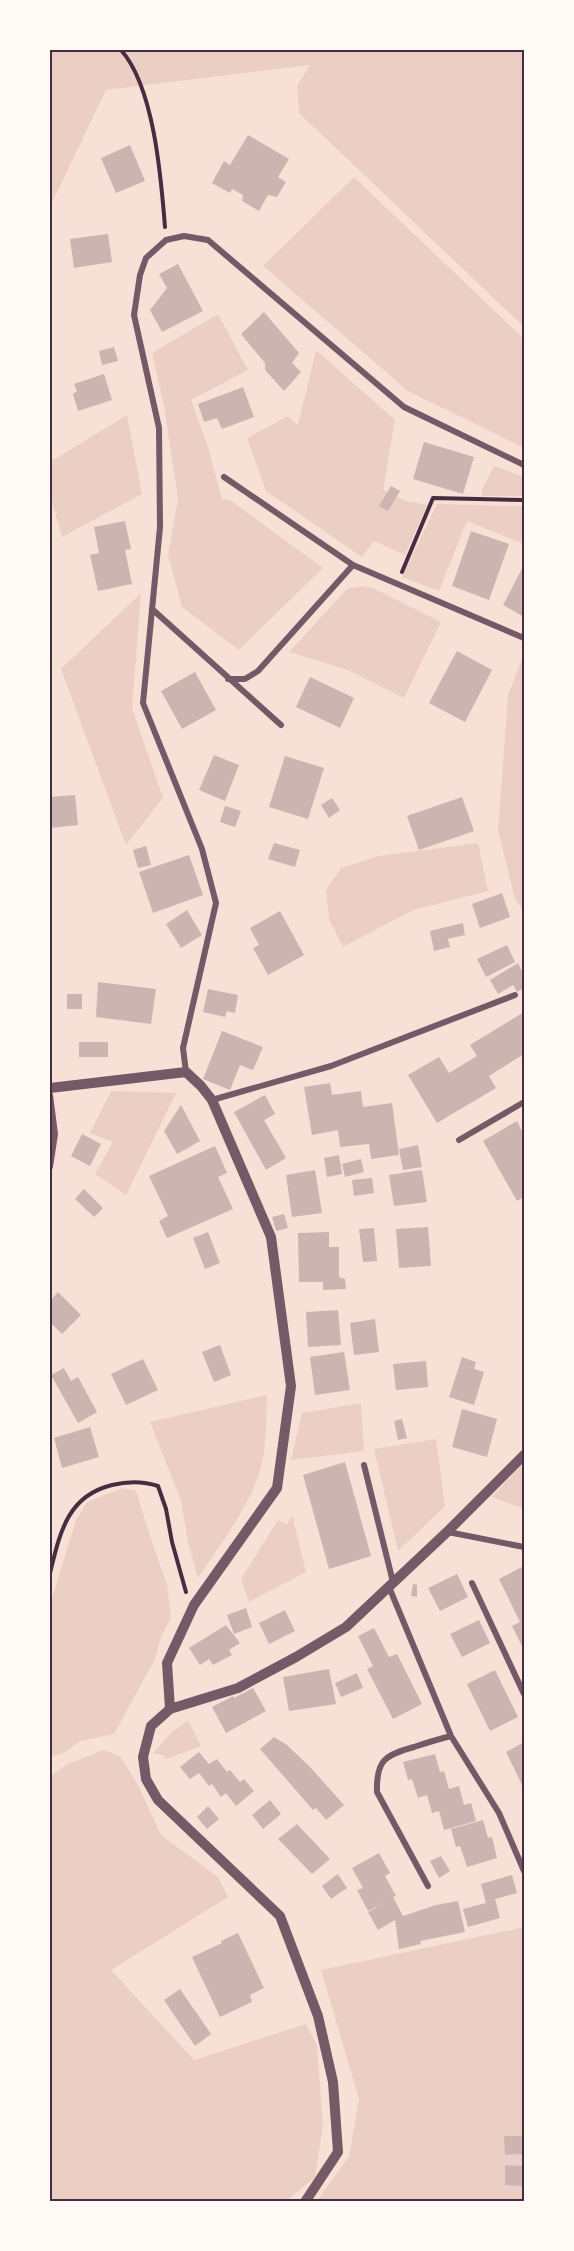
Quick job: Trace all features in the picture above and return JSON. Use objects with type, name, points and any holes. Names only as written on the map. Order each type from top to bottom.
[{"type":"street","points":[[170,1709],[167,1663],[194,1605],[277,1488],[291,1386],[271,1237],[212,1100],[186,1072],[183,1048],[216,903],[202,849],[143,703],[160,527],[159,428],[134,315],[140,275],[146,258],[166,240],[184,236],[208,240],[404,407],[525,465]]},
{"type":"street","points":[[224,477],[353,565],[525,638]]},
{"type":"street","points":[[228,679],[245,679],[258,671],[353,565]]},
{"type":"street","points":[[152,609],[281,725]]},
{"type":"street","points":[[212,1100],[331,1066],[515,995]]},
{"type":"street","points":[[50,1088],[186,1072]]},
{"type":"street","points":[[50,1095],[55,1134],[50,1167]]},
{"type":"street","points":[[459,1140],[525,1102]]},
{"type":"street","points":[[305,2202],[338,2152],[333,2082],[318,2016],[280,1916],[158,1800],[146,1779],[143,1757],[151,1726],[170,1709],[238,1688],[296,1658],[346,1627],[525,1455]]},
{"type":"street","points":[[364,1465],[391,1584],[451,1736],[499,1813],[525,1870]]},
{"type":"street","points":[[447,1532],[525,1547]]},
{"type":"street","points":[[472,1583],[525,1694]]},
{"type":"street","points":[[428,1886],[377,1792],[376,1777],[381,1764],[390,1754],[451,1736]]},
{"type":"path","points":[[121,50],[131,61],[149,113],[160,163],[166,240]]},
{"type":"path","points":[[397,584],[434,498],[525,500]]},
{"type":"path","points":[[50,1573],[68,1517],[74,1507],[89,1493],[104,1487],[121,1483],[146,1482],[158,1486],[166,1509],[183,1586],[194,1605]]},
{"type":"shaded area","points":[[50,50],[524,50],[524,327],[299,113],[297,86],[310,65],[106,90],[50,207]]},
{"type":"shaded area","points":[[354,177],[524,339],[524,448],[408,391],[263,266]]},
{"type":"shaded area","points":[[218,314],[248,370],[191,400],[208,447],[222,499],[230,500],[323,568],[239,650],[182,607],[168,555],[178,499],[164,406],[152,353]]},
{"type":"shaded area","points":[[316,350],[395,420],[383,490],[406,501],[427,505],[405,555],[374,541],[362,557],[266,491],[247,438],[288,416],[298,425]]},
{"type":"shaded area","points":[[127,415],[142,494],[62,537],[50,495],[50,462]]},
{"type":"shaded area","points":[[494,466],[524,477],[524,496],[482,496],[482,490]]},
{"type":"shaded area","points":[[437,504],[524,506],[524,544],[467,521],[439,591],[402,577]]},
{"type":"shaded area","points":[[361,586],[373,588],[441,622],[404,698],[348,670],[289,652],[347,589]]},
{"type":"shaded area","points":[[141,593],[132,708],[163,798],[126,845],[61,669]]},
{"type":"shaded area","points":[[524,654],[524,912],[515,899],[498,830],[508,695]]},
{"type":"shaded area","points":[[478,843],[488,891],[413,910],[343,947],[329,919],[326,890],[341,868],[379,856]]},
{"type":"shaded area","points":[[111,1091],[176,1093],[126,1195],[95,1174],[113,1142],[90,1133]]},
{"type":"shaded area","points":[[267,1395],[265,1445],[259,1474],[240,1514],[198,1578],[188,1542],[181,1501],[150,1422]]},
{"type":"shaded area","points":[[361,1403],[364,1451],[291,1460],[302,1413]]},
{"type":"shaded area","points":[[436,1439],[445,1506],[398,1551],[374,1449]]},
{"type":"shaded area","points":[[524,1462],[524,1509],[492,1497]]},
{"type":"shaded area","points":[[122,1488],[136,1491],[167,1584],[171,1618],[161,1637],[155,1659],[114,1734],[80,1741],[64,1753],[50,1757],[50,1605],[76,1520],[87,1502]]},
{"type":"shaded area","points":[[292,1514],[306,1572],[249,1602],[241,1579],[278,1520],[287,1524]]},
{"type":"shaded area","points":[[188,1720],[201,1746],[166,1759],[162,1755],[153,1753],[171,1733]]},
{"type":"shaded area","points":[[103,1750],[120,1756],[138,1785],[161,1835],[218,1877],[228,1897],[111,1970],[194,2060],[306,2024],[317,2045],[323,2125],[315,2177],[287,2201],[50,2201],[50,1776],[68,1764]]},
{"type":"shaded area","points":[[524,1927],[524,2201],[316,2202],[349,2156],[359,2099],[321,1970]]},
{"type":"building","points":[[248,135],[289,159],[278,177],[286,182],[277,197],[268,195],[259,211],[242,201],[243,195],[232,189],[230,193],[212,183],[224,161],[230,165]]},
{"type":"building","points":[[130,145],[145,181],[116,193],[101,158]]},
{"type":"building","points":[[108,234],[112,262],[74,268],[70,239]]},
{"type":"building","points":[[178,264],[203,311],[162,332],[150,310],[167,288],[159,274]]},
{"type":"building","points":[[264,312],[299,353],[292,363],[301,372],[284,391],[265,370],[265,363],[241,334]]},
{"type":"building","points":[[114,347],[118,361],[102,365],[99,351]]},
{"type":"building","points":[[104,374],[112,400],[78,411],[73,394],[77,391],[74,384]]},
{"type":"building","points":[[243,387],[254,417],[222,429],[217,418],[204,422],[198,404]]},
{"type":"building","points":[[424,442],[474,457],[463,494],[413,479]]},
{"type":"building","points":[[391,486],[400,491],[388,511],[379,506]]},
{"type":"building","points":[[125,521],[131,549],[125,550],[132,584],[98,591],[90,555],[99,553],[94,527]]},
{"type":"building","points":[[471,531],[509,544],[489,600],[452,586]]},
{"type":"building","points":[[524,565],[524,617],[503,605]]},
{"type":"building","points":[[457,651],[492,670],[465,722],[429,703]]},
{"type":"building","points":[[195,672],[216,710],[182,729],[161,691]]},
{"type":"building","points":[[310,677],[354,698],[340,728],[296,707]]},
{"type":"building","points":[[214,755],[239,765],[225,801],[199,790]]},
{"type":"building","points":[[285,756],[324,768],[308,819],[269,807]]},
{"type":"building","points":[[75,795],[78,825],[50,828],[50,797]]},
{"type":"building","points":[[462,797],[474,831],[419,850],[407,816]]},
{"type":"building","points":[[332,798],[340,810],[329,818],[321,805]]},
{"type":"building","points":[[225,806],[241,811],[235,827],[220,822]]},
{"type":"building","points":[[274,843],[300,850],[295,867],[268,859]]},
{"type":"building","points":[[146,846],[151,865],[138,868],[133,850]]},
{"type":"building","points":[[189,855],[203,895],[153,913],[139,872]]},
{"type":"building","points":[[502,893],[510,917],[480,928],[472,904]]},
{"type":"building","points":[[187,910],[202,935],[181,948],[166,924]]},
{"type":"building","points":[[280,911],[304,955],[268,975],[253,948],[259,945],[250,928]]},
{"type":"building","points":[[463,923],[465,935],[448,939],[450,947],[434,951],[430,931]]},
{"type":"building","points":[[507,945],[515,962],[486,977],[477,959]]},
{"type":"building","points":[[518,963],[524,975],[524,988],[517,992],[513,985],[498,994],[490,980]]},
{"type":"building","points":[[98,982],[156,989],[151,1024],[96,1017]]},
{"type":"building","points":[[208,989],[238,995],[235,1013],[227,1011],[225,1017],[203,1012]]},
{"type":"building","points":[[67,994],[82,994],[82,1009],[67,1009]]},
{"type":"building","points":[[524,1012],[524,1054],[489,1076],[496,1088],[437,1123],[408,1075],[439,1057],[449,1073],[477,1056],[470,1045]]},
{"type":"building","points":[[222,1031],[263,1047],[253,1070],[240,1065],[230,1090],[203,1079]]},
{"type":"building","points":[[79,1042],[108,1042],[108,1057],[79,1057]]},
{"type":"building","points":[[330,1083],[332,1095],[361,1091],[363,1107],[392,1103],[399,1155],[371,1159],[369,1144],[340,1147],[338,1130],[312,1135],[304,1087]]},
{"type":"building","points":[[265,1095],[275,1114],[264,1120],[286,1158],[266,1170],[234,1112]]},
{"type":"building","points":[[181,1105],[200,1141],[177,1154],[164,1131]]},
{"type":"building","points":[[517,1121],[524,1135],[524,1197],[517,1201],[483,1141]]},
{"type":"building","points":[[82,1134],[101,1144],[90,1166],[71,1156]]},
{"type":"building","points":[[418,1145],[422,1167],[403,1170],[399,1149]]},
{"type":"building","points":[[215,1146],[227,1173],[218,1177],[233,1209],[167,1238],[159,1221],[168,1216],[149,1176]]},
{"type":"building","points":[[339,1155],[342,1174],[327,1177],[324,1158]]},
{"type":"building","points":[[361,1159],[364,1172],[345,1177],[342,1164]]},
{"type":"building","points":[[315,1170],[322,1213],[292,1217],[286,1175]]},
{"type":"building","points":[[422,1170],[427,1202],[394,1206],[389,1175]]},
{"type":"building","points":[[372,1178],[374,1193],[354,1196],[352,1180]]},
{"type":"building","points":[[84,1189],[103,1208],[94,1217],[75,1199]]},
{"type":"building","points":[[284,1214],[288,1228],[276,1231],[272,1217]]},
{"type":"building","points":[[428,1227],[431,1266],[399,1268],[396,1229]]},
{"type":"building","points":[[374,1228],[377,1261],[363,1262],[359,1229]]},
{"type":"building","points":[[208,1232],[220,1263],[205,1269],[193,1238]]},
{"type":"building","points":[[329,1232],[329,1247],[339,1247],[339,1277],[345,1279],[346,1289],[323,1290],[323,1282],[299,1282],[298,1233]]},
{"type":"building","points":[[58,1292],[81,1315],[62,1334],[50,1322],[50,1301]]},
{"type":"building","points":[[338,1310],[341,1345],[308,1347],[306,1312]]},
{"type":"building","points":[[375,1319],[379,1352],[354,1355],[350,1323]]},
{"type":"building","points":[[220,1345],[231,1375],[214,1382],[202,1352]]},
{"type":"building","points":[[344,1352],[350,1390],[315,1395],[310,1357]]},
{"type":"building","points":[[462,1357],[476,1362],[474,1369],[484,1372],[474,1405],[449,1397]]},
{"type":"building","points":[[143,1359],[158,1390],[126,1405],[111,1374]]},
{"type":"building","points":[[426,1361],[428,1387],[396,1390],[393,1364]]},
{"type":"building","points":[[64,1368],[71,1381],[78,1377],[97,1412],[78,1423],[51,1375]]},
{"type":"building","points":[[462,1409],[497,1419],[487,1457],[452,1447]]},
{"type":"building","points":[[402,1419],[407,1438],[398,1440],[394,1421]]},
{"type":"building","points":[[90,1427],[99,1457],[62,1468],[54,1438]]},
{"type":"building","points":[[345,1462],[371,1556],[329,1569],[303,1475]]},
{"type":"building","points":[[524,1566],[524,1650],[512,1626],[520,1622],[499,1579]]},
{"type":"building","points":[[457,1574],[468,1597],[440,1611],[428,1588]]},
{"type":"building","points":[[413,1584],[417,1585],[417,1597],[411,1596]]},
{"type":"building","points":[[246,1608],[252,1627],[234,1634],[227,1615]]},
{"type":"building","points":[[285,1610],[295,1631],[269,1644],[259,1623]]},
{"type":"building","points":[[479,1620],[490,1643],[462,1657],[450,1634]]},
{"type":"building","points":[[226,1625],[240,1643],[229,1650],[232,1655],[213,1665],[209,1659],[200,1665],[189,1648]]},
{"type":"building","points":[[374,1628],[389,1657],[397,1654],[422,1704],[393,1719],[367,1669],[373,1666],[358,1636]]},
{"type":"building","points":[[329,1669],[336,1704],[289,1711],[283,1677]]},
{"type":"building","points":[[495,1670],[518,1717],[490,1731],[467,1684]]},
{"type":"building","points":[[357,1673],[363,1688],[341,1697],[335,1683]]},
{"type":"building","points":[[253,1688],[266,1711],[226,1733],[212,1707]]},
{"type":"building","points":[[274,1737],[287,1745],[311,1768],[344,1805],[326,1820],[316,1808],[313,1810],[260,1749]]},
{"type":"building","points":[[524,1742],[524,1789],[506,1752]]},
{"type":"building","points":[[199,1752],[209,1764],[217,1759],[227,1772],[230,1770],[240,1782],[244,1779],[254,1791],[236,1806],[226,1793],[221,1797],[212,1784],[209,1786],[199,1773],[190,1779],[180,1767]]},
{"type":"building","points":[[435,1754],[440,1772],[444,1771],[449,1789],[459,1786],[464,1805],[471,1803],[476,1821],[444,1830],[439,1811],[432,1813],[427,1795],[418,1798],[412,1779],[408,1780],[403,1762]]},
{"type":"building","points":[[270,1800],[281,1814],[263,1829],[252,1815]]},
{"type":"building","points":[[208,1806],[219,1819],[207,1829],[197,1817]]},
{"type":"building","points":[[483,1820],[488,1838],[492,1837],[497,1858],[467,1867],[460,1846],[456,1847],[451,1829]]},
{"type":"building","points":[[297,1824],[330,1859],[312,1874],[278,1839]]},
{"type":"building","points":[[379,1853],[390,1873],[385,1876],[396,1896],[393,1897],[403,1916],[436,1905],[458,1901],[465,1932],[420,1941],[421,1944],[399,1949],[395,1920],[378,1930],[368,1912],[384,1903],[368,1911],[357,1890],[363,1888],[352,1868]]},
{"type":"building","points":[[441,1856],[450,1871],[439,1878],[430,1861]]},
{"type":"building","points":[[338,1874],[347,1888],[331,1899],[322,1886]]},
{"type":"building","points":[[512,1875],[517,1893],[495,1899],[500,1918],[468,1927],[463,1909],[486,1903],[481,1884]]},
{"type":"building","points":[[238,1933],[264,1988],[250,1995],[252,2002],[220,2017],[192,1957]]},
{"type":"building","points":[[180,1989],[211,2034],[195,2046],[164,2000]]},
{"type":"building","points":[[504,2136],[524,2136],[524,2154],[505,2155]]},
{"type":"building","points":[[505,2165],[524,2166],[524,2186],[505,2185]]}]
